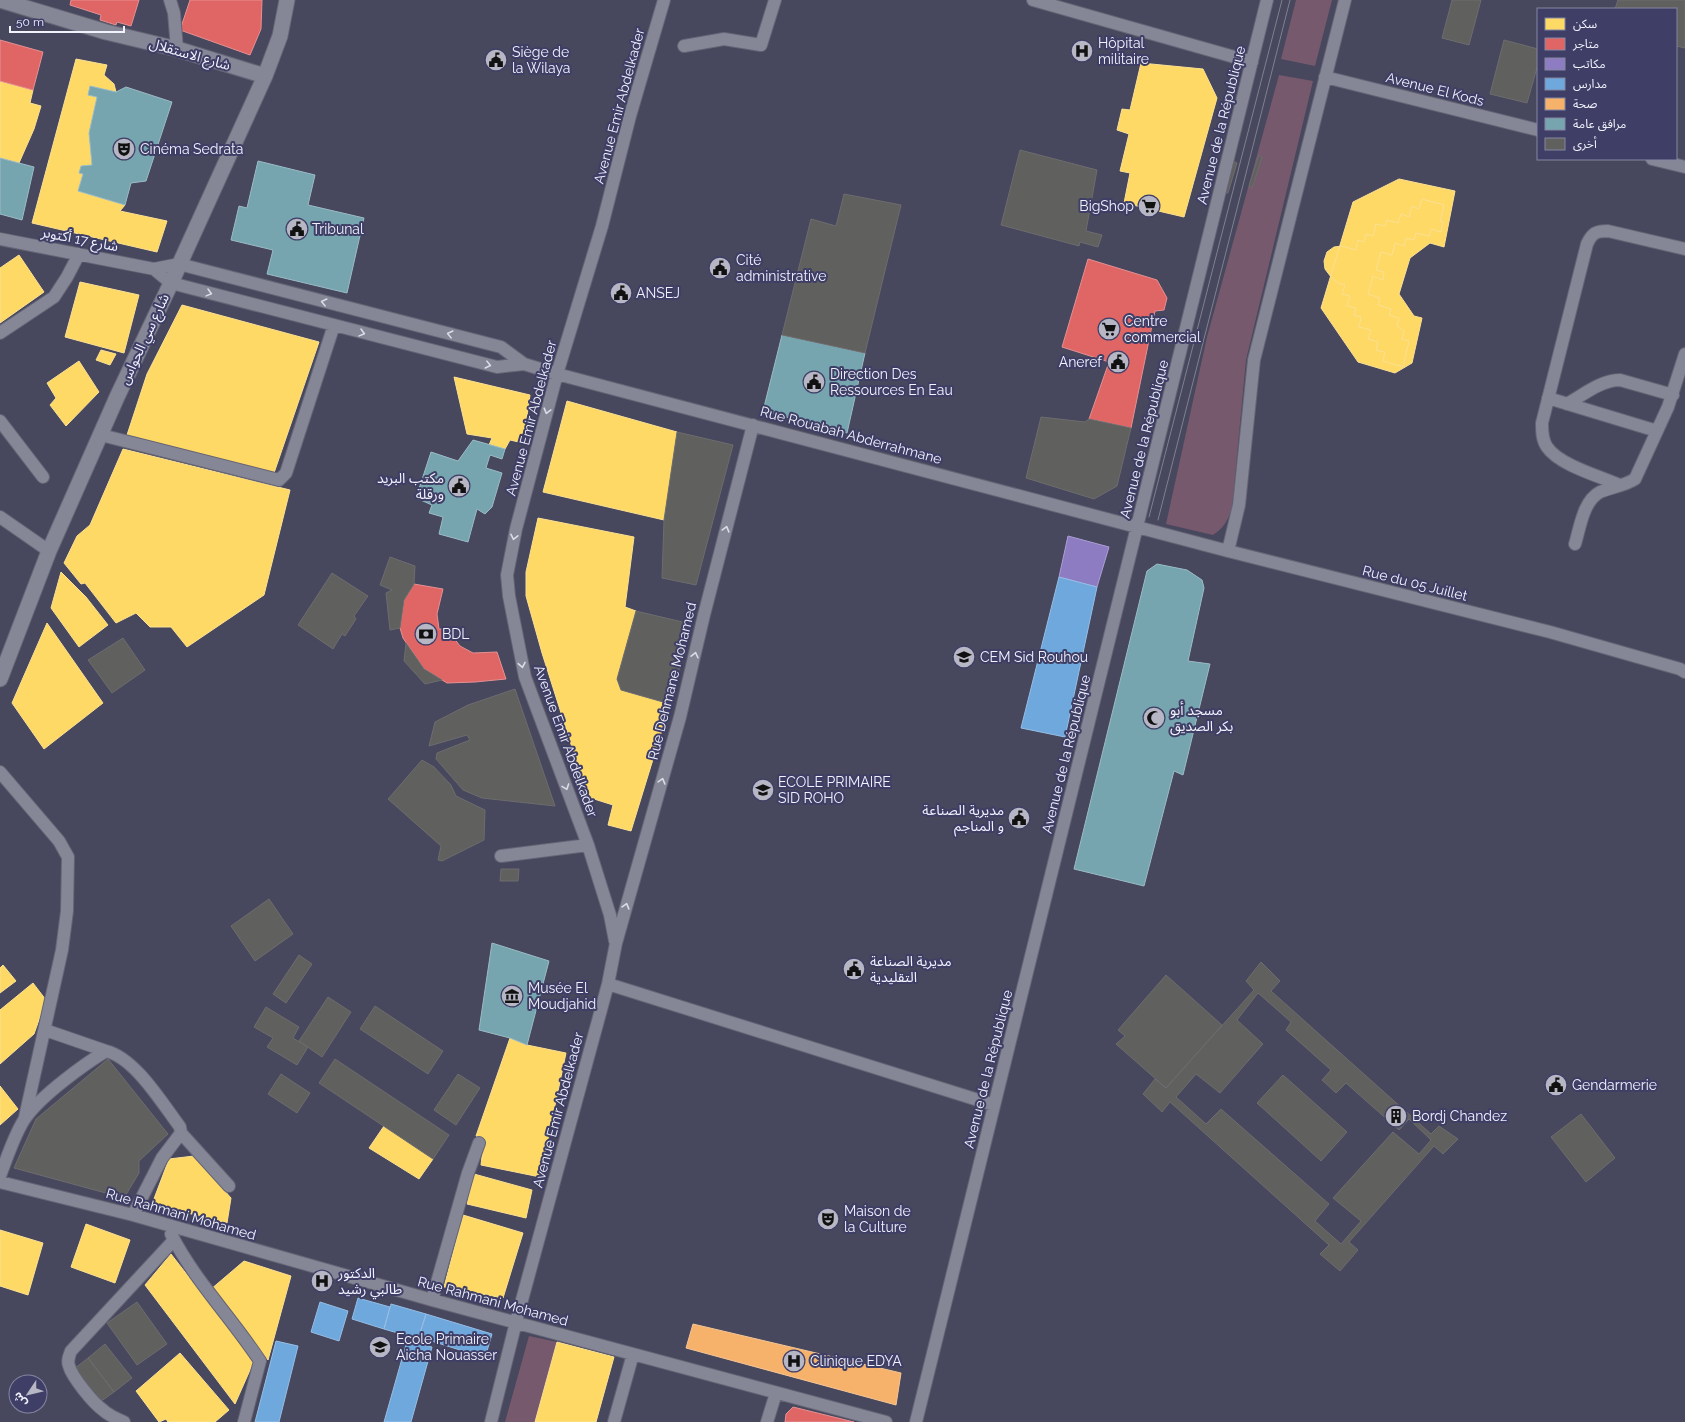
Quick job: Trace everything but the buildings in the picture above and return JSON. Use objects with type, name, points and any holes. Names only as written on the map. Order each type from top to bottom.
[{"type":"street","name":"شارع الاستقلال","points":[[0,0],[106,32],[177,49],[265,76]]},
{"type":"street","points":[[170,0],[174,13],[177,49]]},
{"type":"street","name":"شارع سي الحواس","points":[[0,679],[49,551],[117,397],[180,264],[265,76],[281,30],[287,0]]},
{"type":"street","name":"Avenue Emir Abdelkader","points":[[491,1422],[516,1322],[608,984],[616,943],[610,915],[588,845],[525,677],[508,596],[507,575],[516,529],[557,374],[602,226],[630,116],[664,0]]},
{"type":"street","points":[[684,46],[724,39],[761,45],[775,0]]},
{"type":"street","points":[[1033,0],[1252,62]]},
{"type":"street","name":"Avenue de la République","points":[[916,1422],[1267,0]]},
{"type":"street","points":[[1228,551],[1239,505],[1254,360],[1325,77],[1346,0]]},
{"type":"street","name":"Avenue El Kods","points":[[1325,77],[1537,130]]},
{"type":"street","points":[[1656,160],[1685,167]]},
{"type":"street","points":[[1620,485],[1556,458],[1546,446],[1542,436],[1542,423],[1587,244],[1593,234],[1598,231],[1608,231],[1685,248]]},
{"type":"street","name":"شارع 17 أكتوبر","points":[[0,238],[154,269]]},
{"type":"street","points":[[0,333],[54,297],[79,254]]},
{"type":"street","points":[[154,269],[180,264],[501,347],[524,364]]},
{"type":"street","points":[[154,269],[171,283],[497,367],[524,364]]},
{"type":"street","points":[[101,435],[280,480],[286,473],[334,325]]},
{"type":"street","points":[[1575,544],[1587,507],[1593,498],[1599,493],[1635,479],[1673,395],[1685,354]]},
{"type":"street","name":"Rue Rouabah Abderrahmane","points":[[524,364],[1137,527]]},
{"type":"street","points":[[1567,404],[1601,384],[1613,380],[1620,380],[1673,395]]},
{"type":"street","points":[[1548,398],[1657,431]]},
{"type":"street","points":[[0,421],[43,477]]},
{"type":"street","name":"Rue Dehmane Mohamed","points":[[616,943],[680,717],[704,615],[753,424]]},
{"type":"street","points":[[0,517],[49,551]]},
{"type":"street","name":"Rue du 05 Juillet","points":[[1137,527],[1550,632],[1680,669],[1685,672]]},
{"type":"street","points":[[0,772],[59,841],[68,857],[67,911],[65,930],[45,1030],[25,1118],[0,1176]]},
{"type":"street","points":[[501,856],[588,845]]},
{"type":"street","points":[[608,984],[994,1105]]},
{"type":"street","points":[[45,1030],[120,1056],[134,1069],[180,1127],[181,1133],[229,1186]]},
{"type":"street","points":[[25,1118],[40,1101],[86,1064],[106,1051]]},
{"type":"street","points":[[133,1215],[162,1158],[181,1133]]},
{"type":"street","points":[[432,1300],[468,1173],[479,1143]]},
{"type":"street","name":"Rue Rahmani Mohamed","points":[[0,1182],[133,1215],[432,1300],[886,1422]]},
{"type":"street","points":[[166,1225],[195,1276],[260,1361],[244,1422]]},
{"type":"street","points":[[124,1422],[102,1410],[90,1397],[73,1375],[68,1359],[71,1351],[174,1240]]},
{"type":"street","points":[[614,1422],[633,1354]]},
{"type":"street","points":[[767,1422],[776,1393]]},
{"type":"shaded area","points":[[1296,0],[1332,0],[1315,66],[1281,59]]},
{"type":"shaded area","points":[[1279,75],[1313,81],[1246,360],[1232,508],[1225,523],[1220,530],[1213,535],[1166,524],[1207,337]]},
{"type":"shaded area","points":[[529,1336],[557,1342],[535,1422],[505,1422]]},
{"type":"tram line","points":[[1149,517],[1282,0]]},
{"type":"tram line","points":[[1158,520],[1290,0]]},
{"type":"place","name":"Hôpital militaire","points":[[1082,51]]},
{"type":"place","name":"Siège de la Wilaya","points":[[496,60]]},
{"type":"place","name":"Cinéma Sedrata","points":[[124,149]]},
{"type":"place","name":"BigShop","points":[[1149,206]]},
{"type":"place","name":"Tribunal","points":[[297,229]]},
{"type":"place","name":"Cité administrative","points":[[720,268]]},
{"type":"place","name":"ANSEJ","points":[[621,293]]},
{"type":"place","name":"Centre commercial","points":[[1109,329]]},
{"type":"place","name":"Aneref","points":[[1118,362]]},
{"type":"place","name":"Direction Des Ressources En Eau","points":[[814,382]]},
{"type":"place","name":"مكتب البريد ورقلة","points":[[459,486]]},
{"type":"place","name":"BDL","points":[[426,634]]},
{"type":"place","name":"CEM Sid Rouhou","points":[[964,657]]},
{"type":"place","name":"مسجد أبو بكر الصديق","points":[[1154,718]]},
{"type":"place","name":"ECOLE PRIMAIRE SID ROHO","points":[[763,790]]},
{"type":"place","name":"مديرية الصناعة و المناجم","points":[[1019,818]]},
{"type":"place","name":"مديرية الصناعة التقليدية","points":[[854,969]]},
{"type":"place","name":"Musée El Moudjahid","points":[[512,996]]},
{"type":"place","name":"Gendarmerie","points":[[1556,1085]]},
{"type":"place","name":"Bordj Chandez","points":[[1396,1116]]},
{"type":"place","name":"Maison de la Culture","points":[[828,1219]]},
{"type":"place","name":"الدكتور طالبي رشيد","points":[[322,1281]]},
{"type":"place","name":"Ecole Primaire Aicha Nouasser","points":[[380,1347]]},
{"type":"place","name":"Clinique EDYA","points":[[794,1361]]}]
